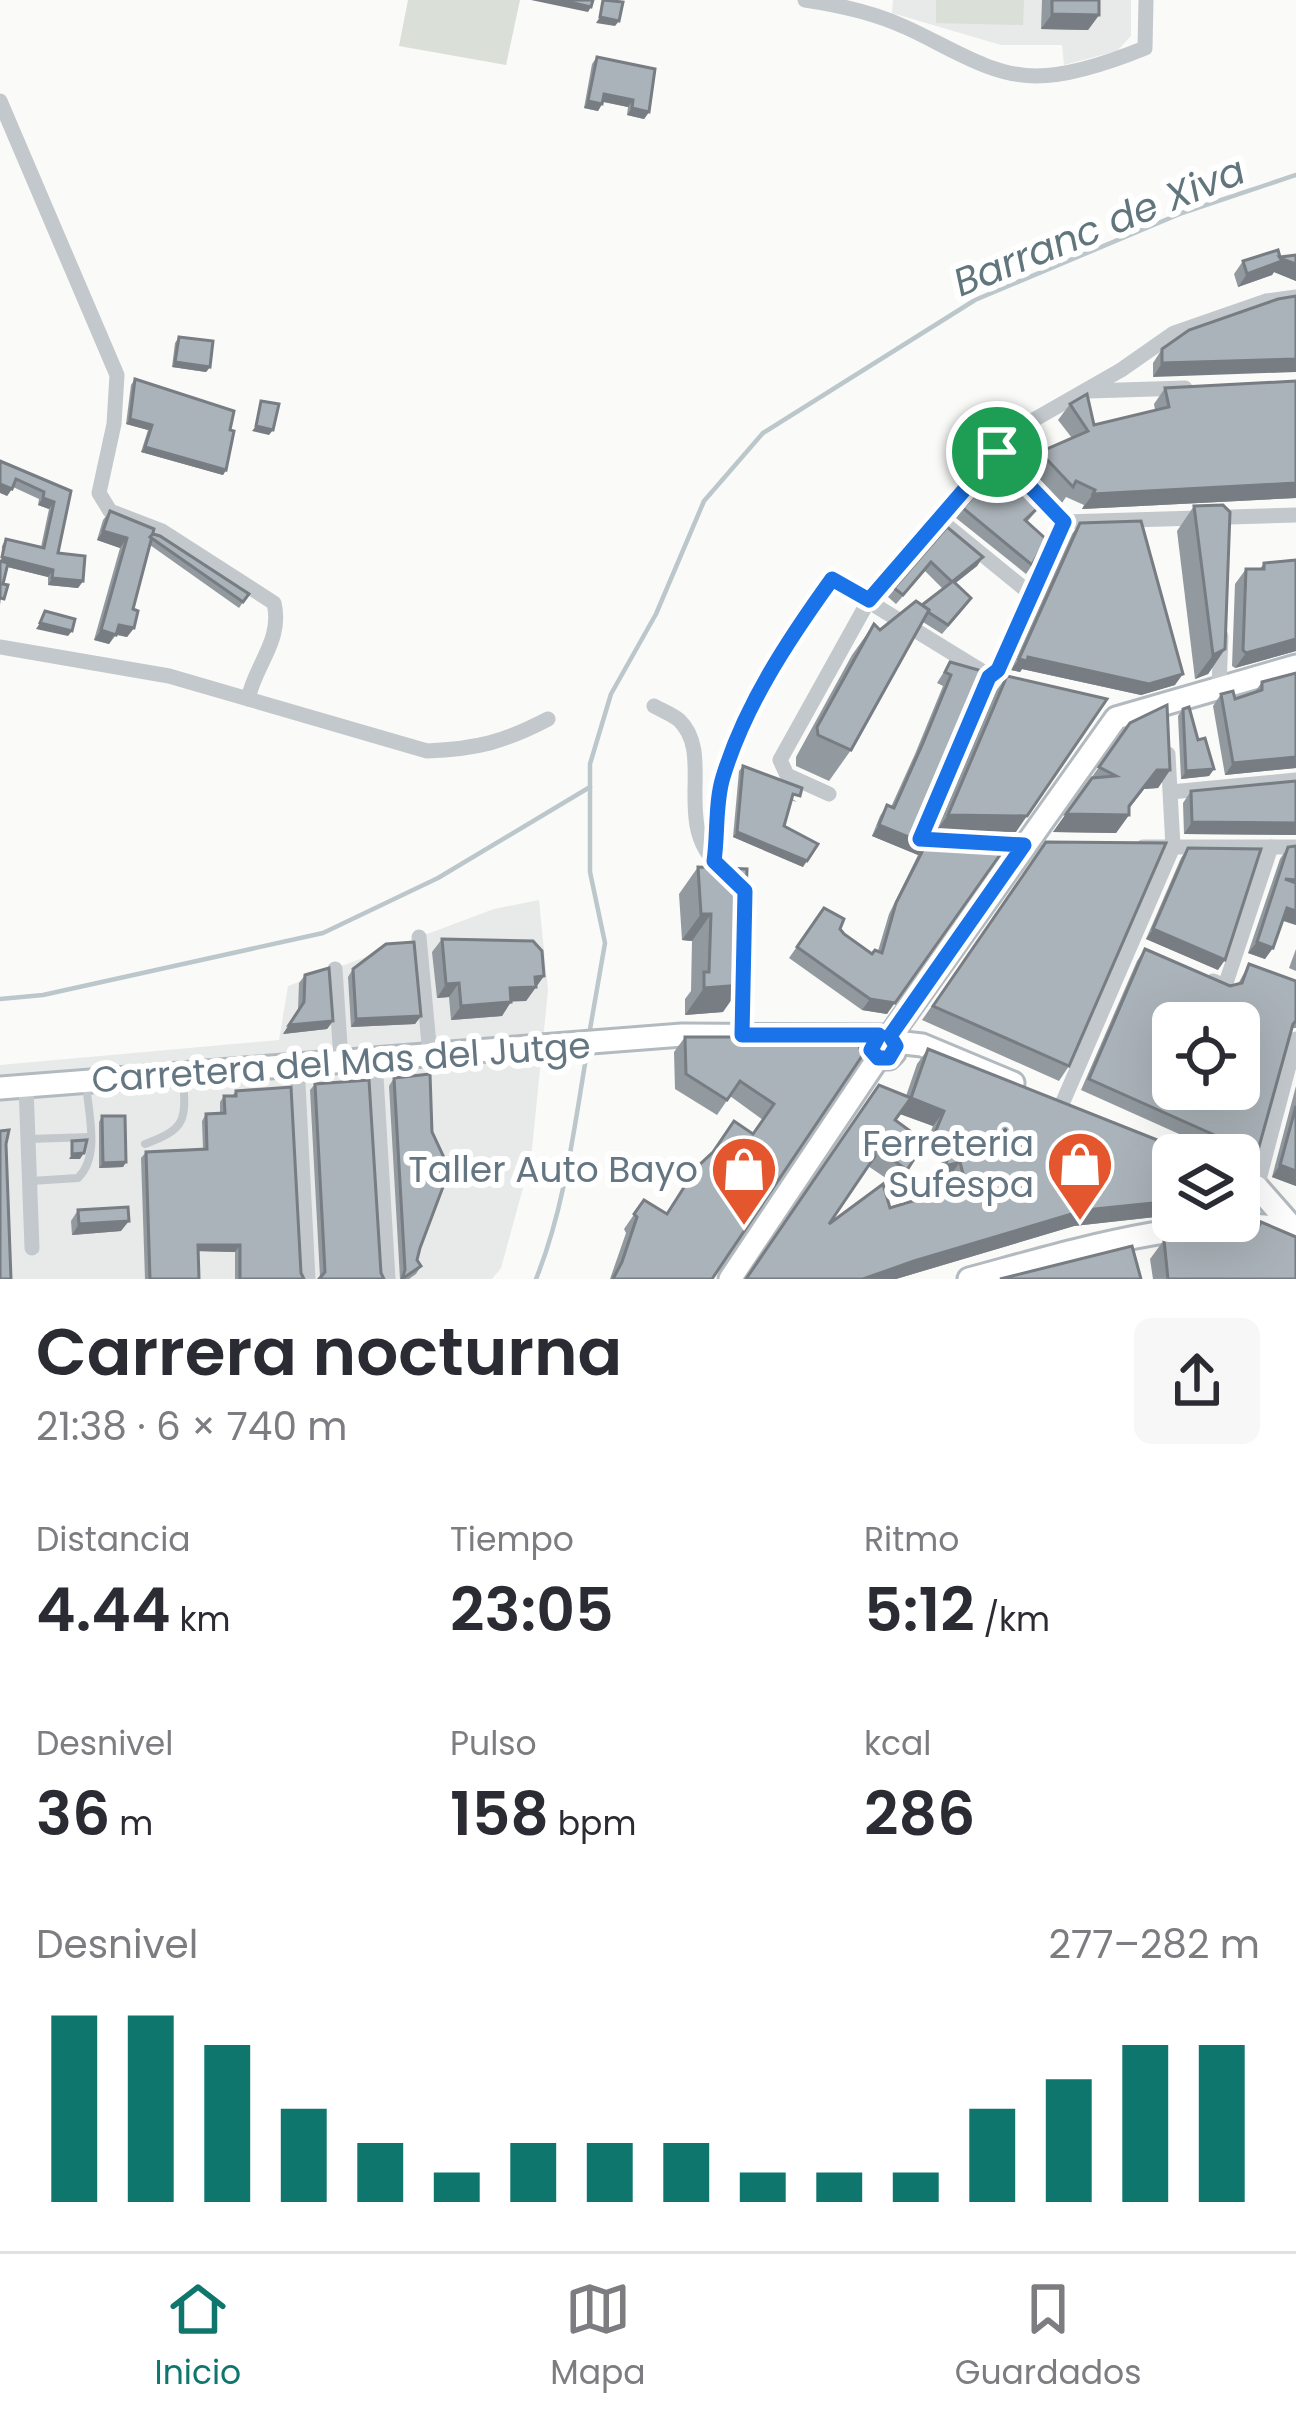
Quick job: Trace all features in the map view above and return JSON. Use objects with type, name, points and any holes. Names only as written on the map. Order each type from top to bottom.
[{"type":"street","points":[[806,0],[865,12],[988,66],[1032,76],[1058,74],[1145,48],[1146,0]]},
{"type":"street","points":[[0,101],[117,375],[114,424],[99,493],[110,511],[162,531],[274,603],[276,635],[253,676],[248,699]]},
{"type":"street","points":[[829,794],[787,775],[780,760],[869,600],[997,452],[1030,422],[1174,333],[1266,301],[1296,297]]},
{"type":"street","points":[[1085,391],[1202,387]]},
{"type":"street","points":[[997,452],[1064,522],[1296,515]]},
{"type":"street","points":[[1225,539],[1226,518]]},
{"type":"street","points":[[940,520],[1032,595]]},
{"type":"street","points":[[1035,845],[920,839],[989,677],[998,670],[1064,522]]},
{"type":"street","points":[[714,861],[722,780],[773,666],[832,579],[989,677],[1012,682]]},
{"type":"street","points":[[1220,687],[1222,624]]},
{"type":"street","points":[[0,647],[169,676],[427,751],[506,741],[548,719]]},
{"type":"street","points":[[730,1279],[885,1043],[1035,845],[1107,726],[1132,711],[1296,666]]},
{"type":"street","points":[[1100,701],[1132,711]]},
{"type":"street","points":[[1072,1108],[1172,847],[1165,704]]},
{"type":"street","points":[[654,706],[679,721],[689,736],[693,817],[702,850],[729,876]]},
{"type":"street","points":[[1171,792],[1296,780]]},
{"type":"street","points":[[1130,847],[1296,847]]},
{"type":"street","points":[[1188,970],[1225,986],[1270,848]]},
{"type":"street","points":[[742,1035],[744,911]]},
{"type":"street","points":[[419,937],[430,1055]]},
{"type":"street","points":[[1132,946],[1150,954]]},
{"type":"street","points":[[1234,962],[1255,968]]},
{"type":"street","points":[[335,969],[341,1061]]},
{"type":"street","name":"Carretera del Mas del Jutge","points":[[0,1088],[682,1035],[742,1035],[922,1045],[1072,1108]]},
{"type":"street","points":[[1260,1146],[1296,1039]]},
{"type":"street","points":[[375,1059],[388,1279]]},
{"type":"street","points":[[297,1064],[308,1279]]},
{"type":"street","points":[[26,1086],[32,1248]]},
{"type":"street","points":[[1260,1194],[1295,1229]]},
{"type":"street","points":[[1260,1224],[1295,1229]]},
{"type":"street","points":[[969,1279],[1162,1242]]},
{"type":"lane","points":[[146,1144],[167,1136],[185,1114],[182,1073]]},
{"type":"lane","points":[[29,1180],[78,1178],[88,1169],[92,1157],[86,1082]]},
{"type":"lane","points":[[28,1139],[90,1137]]},
{"type":"shaded area","points":[[408,0],[520,0],[506,65],[399,46]]},
{"type":"shaded area","points":[[893,0],[1131,0],[1131,36],[1117,51],[1064,65],[1062,45],[1001,45],[892,13]]},
{"type":"shaded area","points":[[936,0],[1024,0],[1023,25],[936,23]]},
{"type":"shaded area","points":[[539,900],[548,990],[531,1159],[501,1268],[492,1279],[0,1279],[0,1065],[279,1040],[288,986],[494,909]]},
{"type":"building","points":[[560,0],[593,0],[591,7]]},
{"type":"building","points":[[603,0],[623,2],[619,21],[600,17]]},
{"type":"building","points":[[1052,0],[1099,0],[1099,15],[1052,14]]},
{"type":"building","points":[[597,57],[655,69],[649,112],[632,108],[633,100],[604,94],[602,104],[588,101]]},
{"type":"building","points":[[1278,250],[1280,257],[1296,255],[1296,264],[1280,258],[1282,261],[1247,274],[1243,261]]},
{"type":"building","points":[[1296,296],[1296,359],[1162,363],[1162,349],[1189,330]]},
{"type":"building","points":[[179,337],[213,341],[210,367],[175,362]]},
{"type":"building","points":[[135,379],[234,411],[226,470],[145,447],[152,425],[130,419]]},
{"type":"building","points":[[1296,381],[1296,483],[1093,494],[1095,490],[1076,481],[1073,487],[1040,452],[1088,431],[1070,404],[1087,394],[1094,425],[1169,407],[1165,388]]},
{"type":"building","points":[[261,401],[279,404],[273,430],[256,426]]},
{"type":"building","points":[[0,461],[71,491],[58,553],[85,556],[83,581],[52,578],[53,570],[2,557],[6,539],[44,548],[54,502],[16,479],[12,489],[0,484]]},
{"type":"building","points":[[1004,461],[1044,502],[1025,520],[1046,539],[1032,565],[963,508]]},
{"type":"building","points":[[1223,505],[1230,512],[1225,649],[1213,655],[1194,506]]},
{"type":"building","points":[[110,511],[154,529],[133,609],[138,611],[134,628],[119,625],[116,635],[101,630],[127,538],[103,531]]},
{"type":"building","points":[[1141,521],[1183,674],[1149,684],[1028,657],[1027,661],[1019,659],[1080,523]]},
{"type":"building","points":[[947,527],[983,557],[953,581],[971,598],[948,625],[922,605],[952,582],[931,562],[903,595],[894,588]]},
{"type":"building","points":[[153,534],[249,594],[243,602],[150,537]]},
{"type":"building","points":[[1296,560],[1296,639],[1246,653],[1246,569]]},
{"type":"building","points":[[0,561],[8,563],[4,599],[0,598]]},
{"type":"building","points":[[916,601],[929,610],[851,750],[818,735],[817,727],[874,624],[880,630]]},
{"type":"building","points":[[45,611],[75,619],[72,631],[40,623]]},
{"type":"building","points":[[950,662],[982,671],[916,831],[924,839],[945,844],[1007,845],[895,1003],[870,999],[797,947],[824,908],[844,919],[840,929],[844,934],[872,954],[875,950],[882,953],[896,903],[926,844],[879,825],[887,805],[894,808],[923,743],[951,675],[945,672]]},
{"type":"building","points":[[1296,673],[1296,757],[1233,763],[1221,694],[1233,691],[1235,699],[1262,690],[1262,682]]},
{"type":"building","points":[[1007,676],[1107,699],[1027,816],[948,815]]},
{"type":"building","points":[[1167,705],[1170,770],[1157,770],[1129,806],[1129,815],[1066,814],[1092,778],[1116,776],[1099,767],[1130,723]]},
{"type":"building","points":[[1189,707],[1198,740],[1205,738],[1214,769],[1186,771],[1183,709]]},
{"type":"building","points":[[743,766],[802,788],[800,796],[793,794],[784,826],[818,844],[807,861],[737,832]]},
{"type":"building","points":[[1296,781],[1296,823],[1192,822],[1191,791]]},
{"type":"building","points":[[1046,842],[1166,843],[1069,1066],[933,1006]]},
{"type":"building","points":[[1296,846],[1296,880],[1285,879],[1296,883],[1296,911],[1287,908],[1273,948],[1257,942],[1288,847]]},
{"type":"building","points":[[1188,848],[1261,849],[1225,960],[1153,929]]},
{"type":"building","points":[[698,867],[747,869],[742,985],[704,988],[711,914],[701,914]]},
{"type":"building","points":[[442,939],[533,941],[542,951],[544,976],[535,977],[536,987],[510,988],[511,1002],[461,1006],[459,983],[446,984]]},
{"type":"building","points":[[414,942],[421,1016],[356,1019],[353,969],[386,944]]},
{"type":"building","points":[[1145,949],[1230,986],[1242,983],[1249,964],[1296,981],[1296,1021],[1260,1143],[1260,1134],[1212,1134],[1158,1110],[1260,1110],[1260,1002],[1152,1002],[1152,1107],[1089,1079]]},
{"type":"building","points":[[329,968],[333,1021],[289,1025],[304,1002],[305,975]]},
{"type":"building","points":[[685,1037],[851,1037],[862,1056],[712,1279],[613,1279],[637,1217],[634,1214],[644,1200],[667,1214],[734,1121],[753,1134],[774,1104],[740,1081],[727,1100],[686,1074]]},
{"type":"building","points":[[928,1049],[1152,1138],[1152,1203],[1085,1210],[863,1279],[746,1279],[879,1085],[911,1098]],"holes":[[[911,1098],[944,1111],[934,1135],[954,1143],[945,1166],[960,1162],[966,1185],[890,1208],[883,1184],[829,1224],[875,1156],[871,1144],[907,1170],[925,1142],[895,1120]]]},
{"type":"building","points":[[430,1074],[432,1132],[446,1162],[452,1163],[420,1248],[417,1260],[421,1266],[402,1279],[394,1078]]},
{"type":"building","points":[[369,1080],[384,1279],[319,1279],[325,1272],[315,1084]]},
{"type":"building","points":[[291,1087],[304,1279],[240,1279],[240,1245],[198,1245],[199,1279],[150,1279],[146,1152],[207,1149],[206,1114],[225,1113],[224,1096]]},
{"type":"building","points":[[1296,1106],[1296,1171],[1280,1165]]},
{"type":"building","points":[[102,1116],[125,1116],[126,1162],[103,1163]]},
{"type":"building","points":[[9,1130],[11,1279],[0,1279],[0,1131]]},
{"type":"building","points":[[87,1140],[84,1153],[72,1154],[72,1141]]},
{"type":"building","points":[[128,1207],[129,1221],[79,1224],[78,1210]]},
{"type":"building","points":[[1260,1224],[1296,1237],[1296,1279],[1168,1279],[1164,1242],[1260,1242]]},
{"type":"building","points":[[1132,1246],[1141,1279],[1000,1279]]},
{"type":"waterway","name":"Barranc de Xiva","points":[[589,1035],[605,943],[590,872],[590,764],[611,694],[656,614],[704,501],[763,433],[975,300],[1182,213],[1296,175]]},
{"type":"waterway","name":"Barranc de Xiva","points":[[0,999],[43,995],[323,933],[438,878],[590,787]]},
{"type":"waterway","points":[[536,1279],[561,1196],[587,1052]]},
{"type":"place","name":"Ferreteria Sufespa","points":[[1080,1223]]},
{"type":"place","name":"Taller Auto Bayo","points":[[744,1228]]},
{"type":"route","points":[[997,452],[1064,522],[998,670],[989,677],[920,839],[1024,845],[890,1036],[896,1046],[889,1058],[872,1053],[871,1043],[879,1035],[742,1035],[745,891],[714,861],[722,780],[748,719],[773,666],[832,579],[869,600],[997,452]]}]
